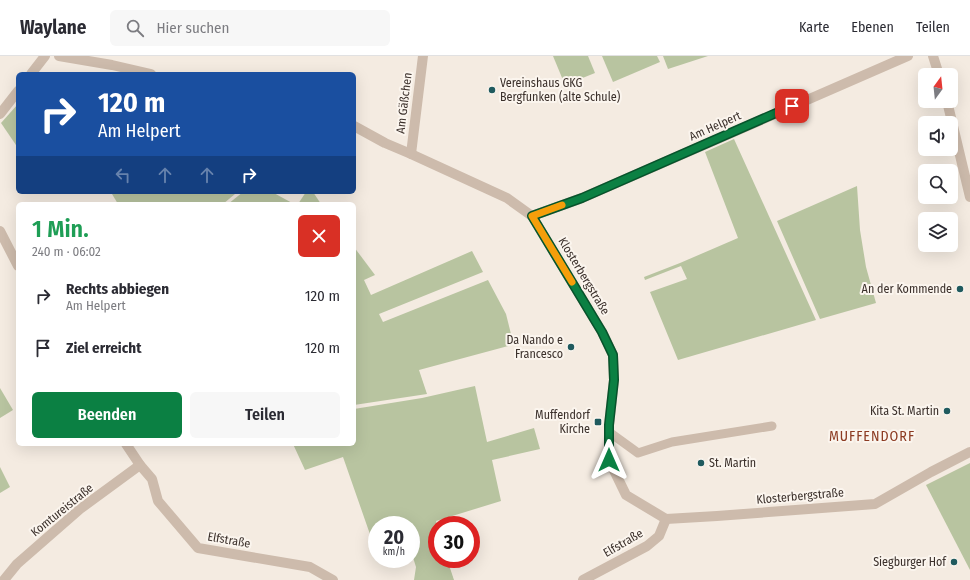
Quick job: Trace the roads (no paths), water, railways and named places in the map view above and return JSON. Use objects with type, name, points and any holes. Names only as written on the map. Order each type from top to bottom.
[{"type":"street","points":[[33,72],[45,56]]},
{"type":"street","points":[[59,56],[112,64],[143,72]]},
{"type":"street","name":"Am Gäßchen","points":[[411,154],[423,56]]},
{"type":"street","name":"Am Helpert","points":[[532,216],[582,198],[908,56]]},
{"type":"street","points":[[933,56],[937,68]]},
{"type":"street","points":[[0,114],[16,94]]},
{"type":"street","points":[[949,108],[970,197]]},
{"type":"street","name":"Klosterbergstraße","points":[[356,127],[385,143],[507,198],[532,216],[602,332],[613,355],[614,380],[610,412],[609,460],[626,495],[666,519],[875,504],[970,452]]},
{"type":"street","points":[[0,231],[16,262]]},
{"type":"street","name":"Elfstraße","points":[[127,446],[140,465],[152,479],[158,501],[198,548],[310,567],[333,580]]},
{"type":"street","name":"Komtureistraße","points":[[4,580],[17,564],[80,509],[140,465]]},
{"type":"street","name":"Elfstraße","points":[[583,580],[647,546],[659,536],[666,519]]},
{"type":"lane","points":[[609,432],[638,453],[672,442],[772,426]]},
{"type":"place","name":"Vereinshaus GKG Bergfunken (alte Schule)","points":[[492,90]]},
{"type":"place","name":"An der Kommende","points":[[960,289]]},
{"type":"place","name":"Da Nando e Francesco","points":[[571,347]]},
{"type":"place","name":"Kita St. Martin","points":[[947,411]]},
{"type":"place","name":"Muffendorf Kirche","points":[[598,422]]},
{"type":"place","name":"St. Martin","points":[[701,463]]},
{"type":"place","name":"Siegburger Hof","points":[[954,562]]},
{"type":"district","name":"MUFFENDORF","points":[[872,436]]}]
